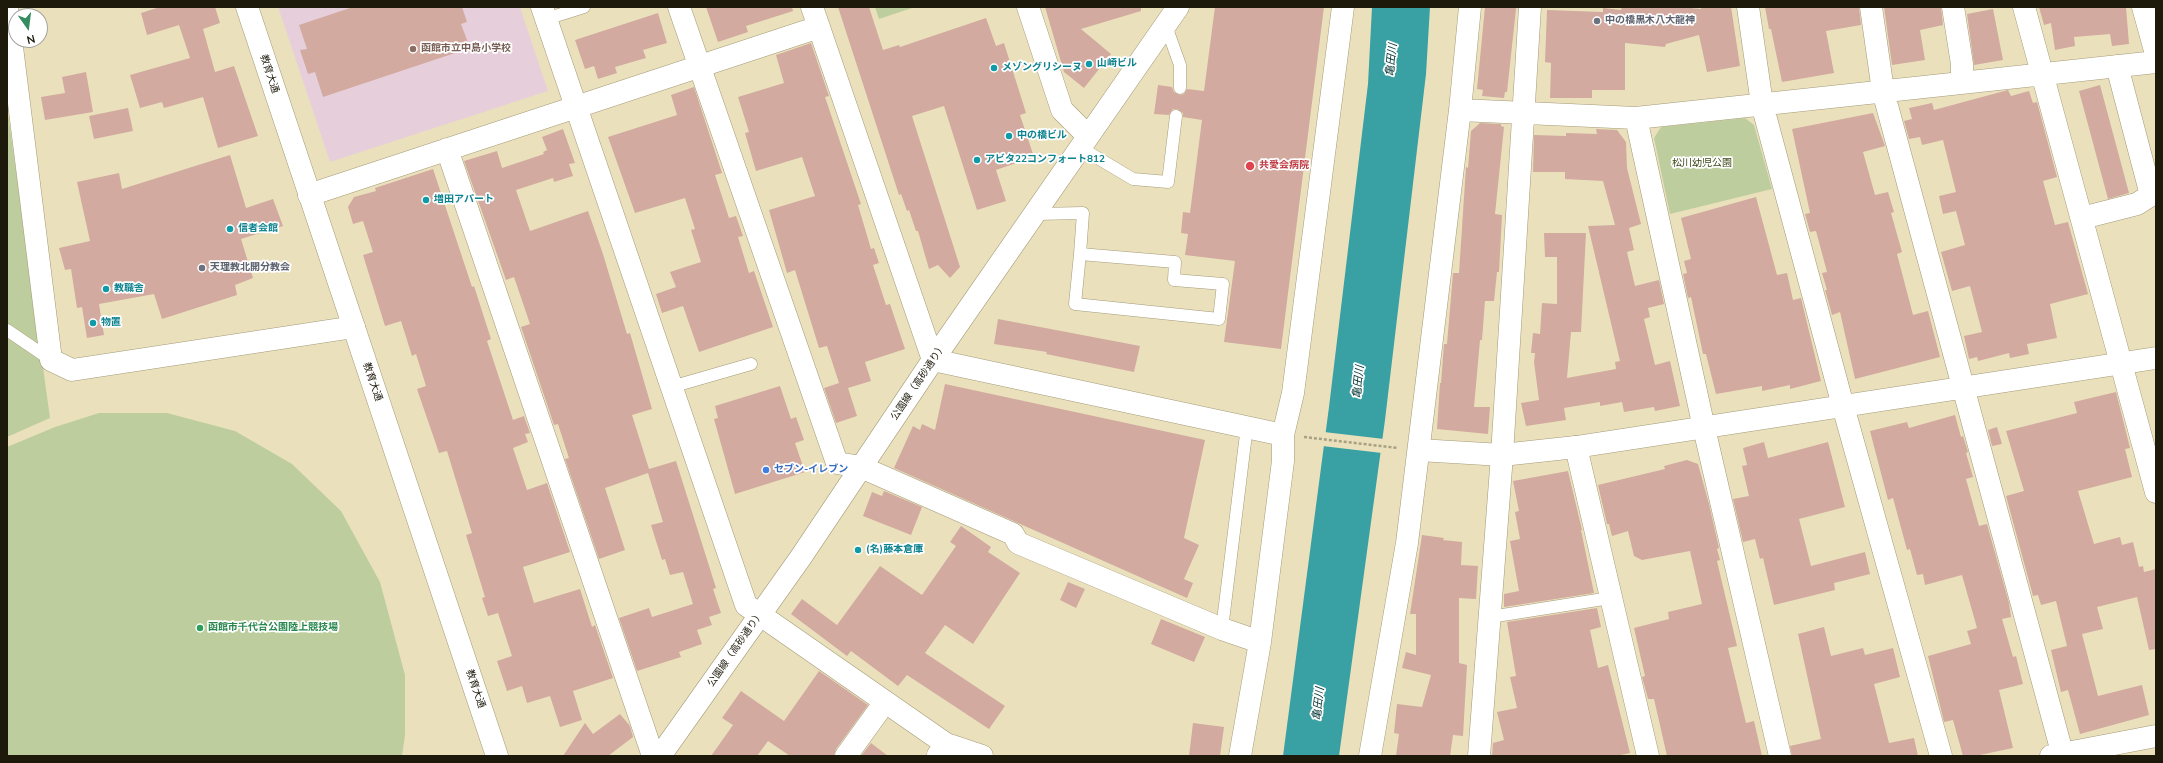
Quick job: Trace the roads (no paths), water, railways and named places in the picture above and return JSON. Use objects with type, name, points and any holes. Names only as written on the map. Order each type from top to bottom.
[{"type":"street","points":[[7,7],[51,360],[72,370],[354,328]]},
{"type":"street","name":"教育大通","points":[[247,7],[497,756]]},
{"type":"street","points":[[678,7],[837,463],[861,466],[1013,534],[1018,543],[1222,629],[1260,642]]},
{"type":"street","points":[[812,7],[933,360],[1290,435]]},
{"type":"street","points":[[1028,7],[1062,110],[1084,142]]},
{"type":"street","name":"公園線（高砂通り）","points":[[660,756],[760,614],[933,360],[1036,214],[1178,7]]},
{"type":"street","points":[[1240,756],[1260,642],[1283,462],[1290,435],[1293,393],[1343,7]]},
{"type":"street","points":[[1370,756],[1407,543],[1409,449],[1460,110],[1470,7]]},
{"type":"street","points":[[1479,756],[1502,455],[1522,114],[1530,7]]},
{"type":"street","points":[[1748,7],[1762,104],[1843,406],[1940,756]]},
{"type":"street","points":[[1871,7],[1883,90],[1964,388],[2059,755],[2156,736]]},
{"type":"street","points":[[1953,7],[1962,64],[1962,82]]},
{"type":"street","points":[[2024,7],[2156,492]]},
{"type":"street","points":[[2143,7],[2156,54]]},
{"type":"street","points":[[544,13],[746,605],[885,702],[942,750],[982,756]]},
{"type":"street","points":[[309,194],[819,28]]},
{"type":"street","points":[[1460,110],[1636,118],[1883,90],[2156,62]]},
{"type":"street","points":[[2082,218],[2137,204],[2154,194],[2118,66]]},
{"type":"street","points":[[1636,118],[1704,428],[1780,756]]},
{"type":"street","points":[[447,149],[653,756]]},
{"type":"street","points":[[1409,449],[1502,455],[1576,447],[2156,358]]},
{"type":"street","points":[[1576,447],[1648,756]]},
{"type":"street","points":[[846,756],[885,702]]},
{"type":"lane","points":[[544,13],[584,7]]},
{"type":"lane","points":[[1166,26],[1180,65],[1180,88]]},
{"type":"lane","points":[[1084,142],[1133,178],[1168,182],[1176,116]]},
{"type":"lane","points":[[1036,214],[1083,213],[1075,304],[1219,319],[1223,284],[1174,280],[1175,262],[1080,254]]},
{"type":"lane","points":[[7,330],[51,360]]},
{"type":"lane","points":[[671,387],[751,364]]},
{"type":"lane","points":[[1222,629],[1247,426]]},
{"type":"lane","points":[[1490,618],[1610,598]]},
{"type":"water","name":"亀田川","points":[[1372,7],[1430,7],[1426,74],[1385,420],[1339,756],[1283,756],[1329,407],[1368,84]]},
{"type":"place","name":"中の橋黒木八大龍神","points":[[1597,21]]},
{"type":"place","name":"函館市立中島小学校","points":[[413,49]]},
{"type":"place","name":"山崎ビル","points":[[1089,64]]},
{"type":"place","name":"メゾングリシーヌ","points":[[994,68]]},
{"type":"place","name":"中の橋ビル","points":[[1009,136]]},
{"type":"place","name":"アビタ22コンフォート812","points":[[977,160]]},
{"type":"place","name":"共愛会病院","points":[[1250,166]]},
{"type":"place","name":"増田アパート","points":[[426,200]]},
{"type":"place","name":"信者会館","points":[[230,229]]},
{"type":"place","name":"天理教北開分教会","points":[[202,268]]},
{"type":"place","name":"教職舎","points":[[106,289]]},
{"type":"place","name":"物置","points":[[93,323]]},
{"type":"place","name":"セブン-イレブン","points":[[766,470]]},
{"type":"place","name":"(名)藤本倉庫","points":[[858,550]]},
{"type":"place","name":"函館市千代台公園陸上競技場","points":[[200,628]]},
{"type":"park label","name":"松川幼児公園","points":[[1702,164]]}]
